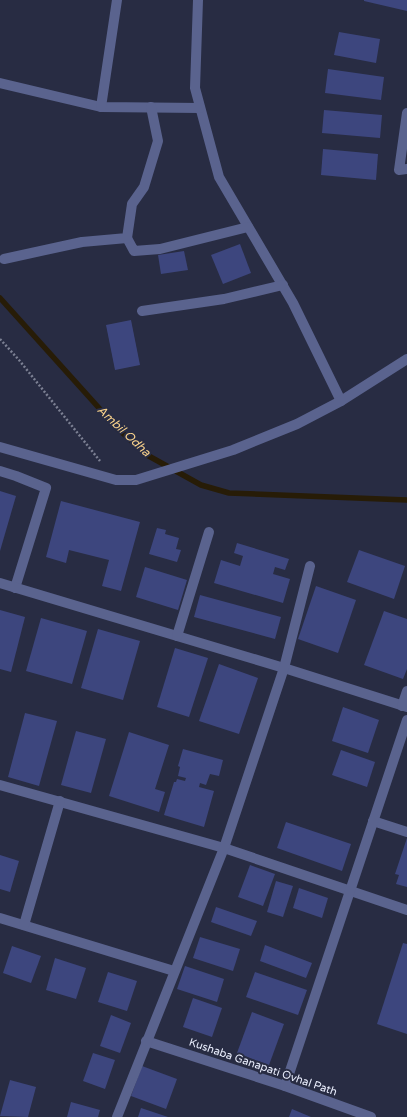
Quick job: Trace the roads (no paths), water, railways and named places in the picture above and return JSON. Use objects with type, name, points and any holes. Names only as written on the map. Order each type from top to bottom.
[{"type":"street","points":[[101,107],[117,0]]},
{"type":"street","points":[[198,0],[195,88],[219,177],[293,303],[341,401]]},
{"type":"street","points":[[0,83],[101,107],[200,108]]},
{"type":"street","points":[[151,108],[158,141],[144,187],[132,204],[126,238],[134,251],[160,249],[248,227]]},
{"type":"street","points":[[407,113],[399,170],[407,169]]},
{"type":"street","points":[[4,259],[82,242],[126,238]]},
{"type":"street","points":[[142,311],[224,299],[283,285]]},
{"type":"street","points":[[0,447],[116,480],[136,480],[233,450],[297,424],[341,401],[407,359]]},
{"type":"street","points":[[0,472],[16,476],[46,488],[15,588]]},
{"type":"street","points":[[177,636],[208,532]]},
{"type":"street","points":[[117,1117],[224,848],[284,668],[310,566]]},
{"type":"street","points":[[0,583],[284,668],[404,706],[407,690]]},
{"type":"street","points":[[285,1086],[407,720]]},
{"type":"street","points":[[0,786],[60,801],[224,848],[407,910]]},
{"type":"street","points":[[24,925],[60,801]]},
{"type":"street","points":[[373,821],[407,832]]},
{"type":"street","points":[[0,918],[174,971]]},
{"type":"street","name":"Kushaba Ganapati Ovhal Path","points":[[146,1041],[285,1086],[371,1117]]},
{"type":"waterway","name":"Ambil Odha","points":[[0,298],[117,428],[147,455],[201,485],[229,493],[407,500]]}]
